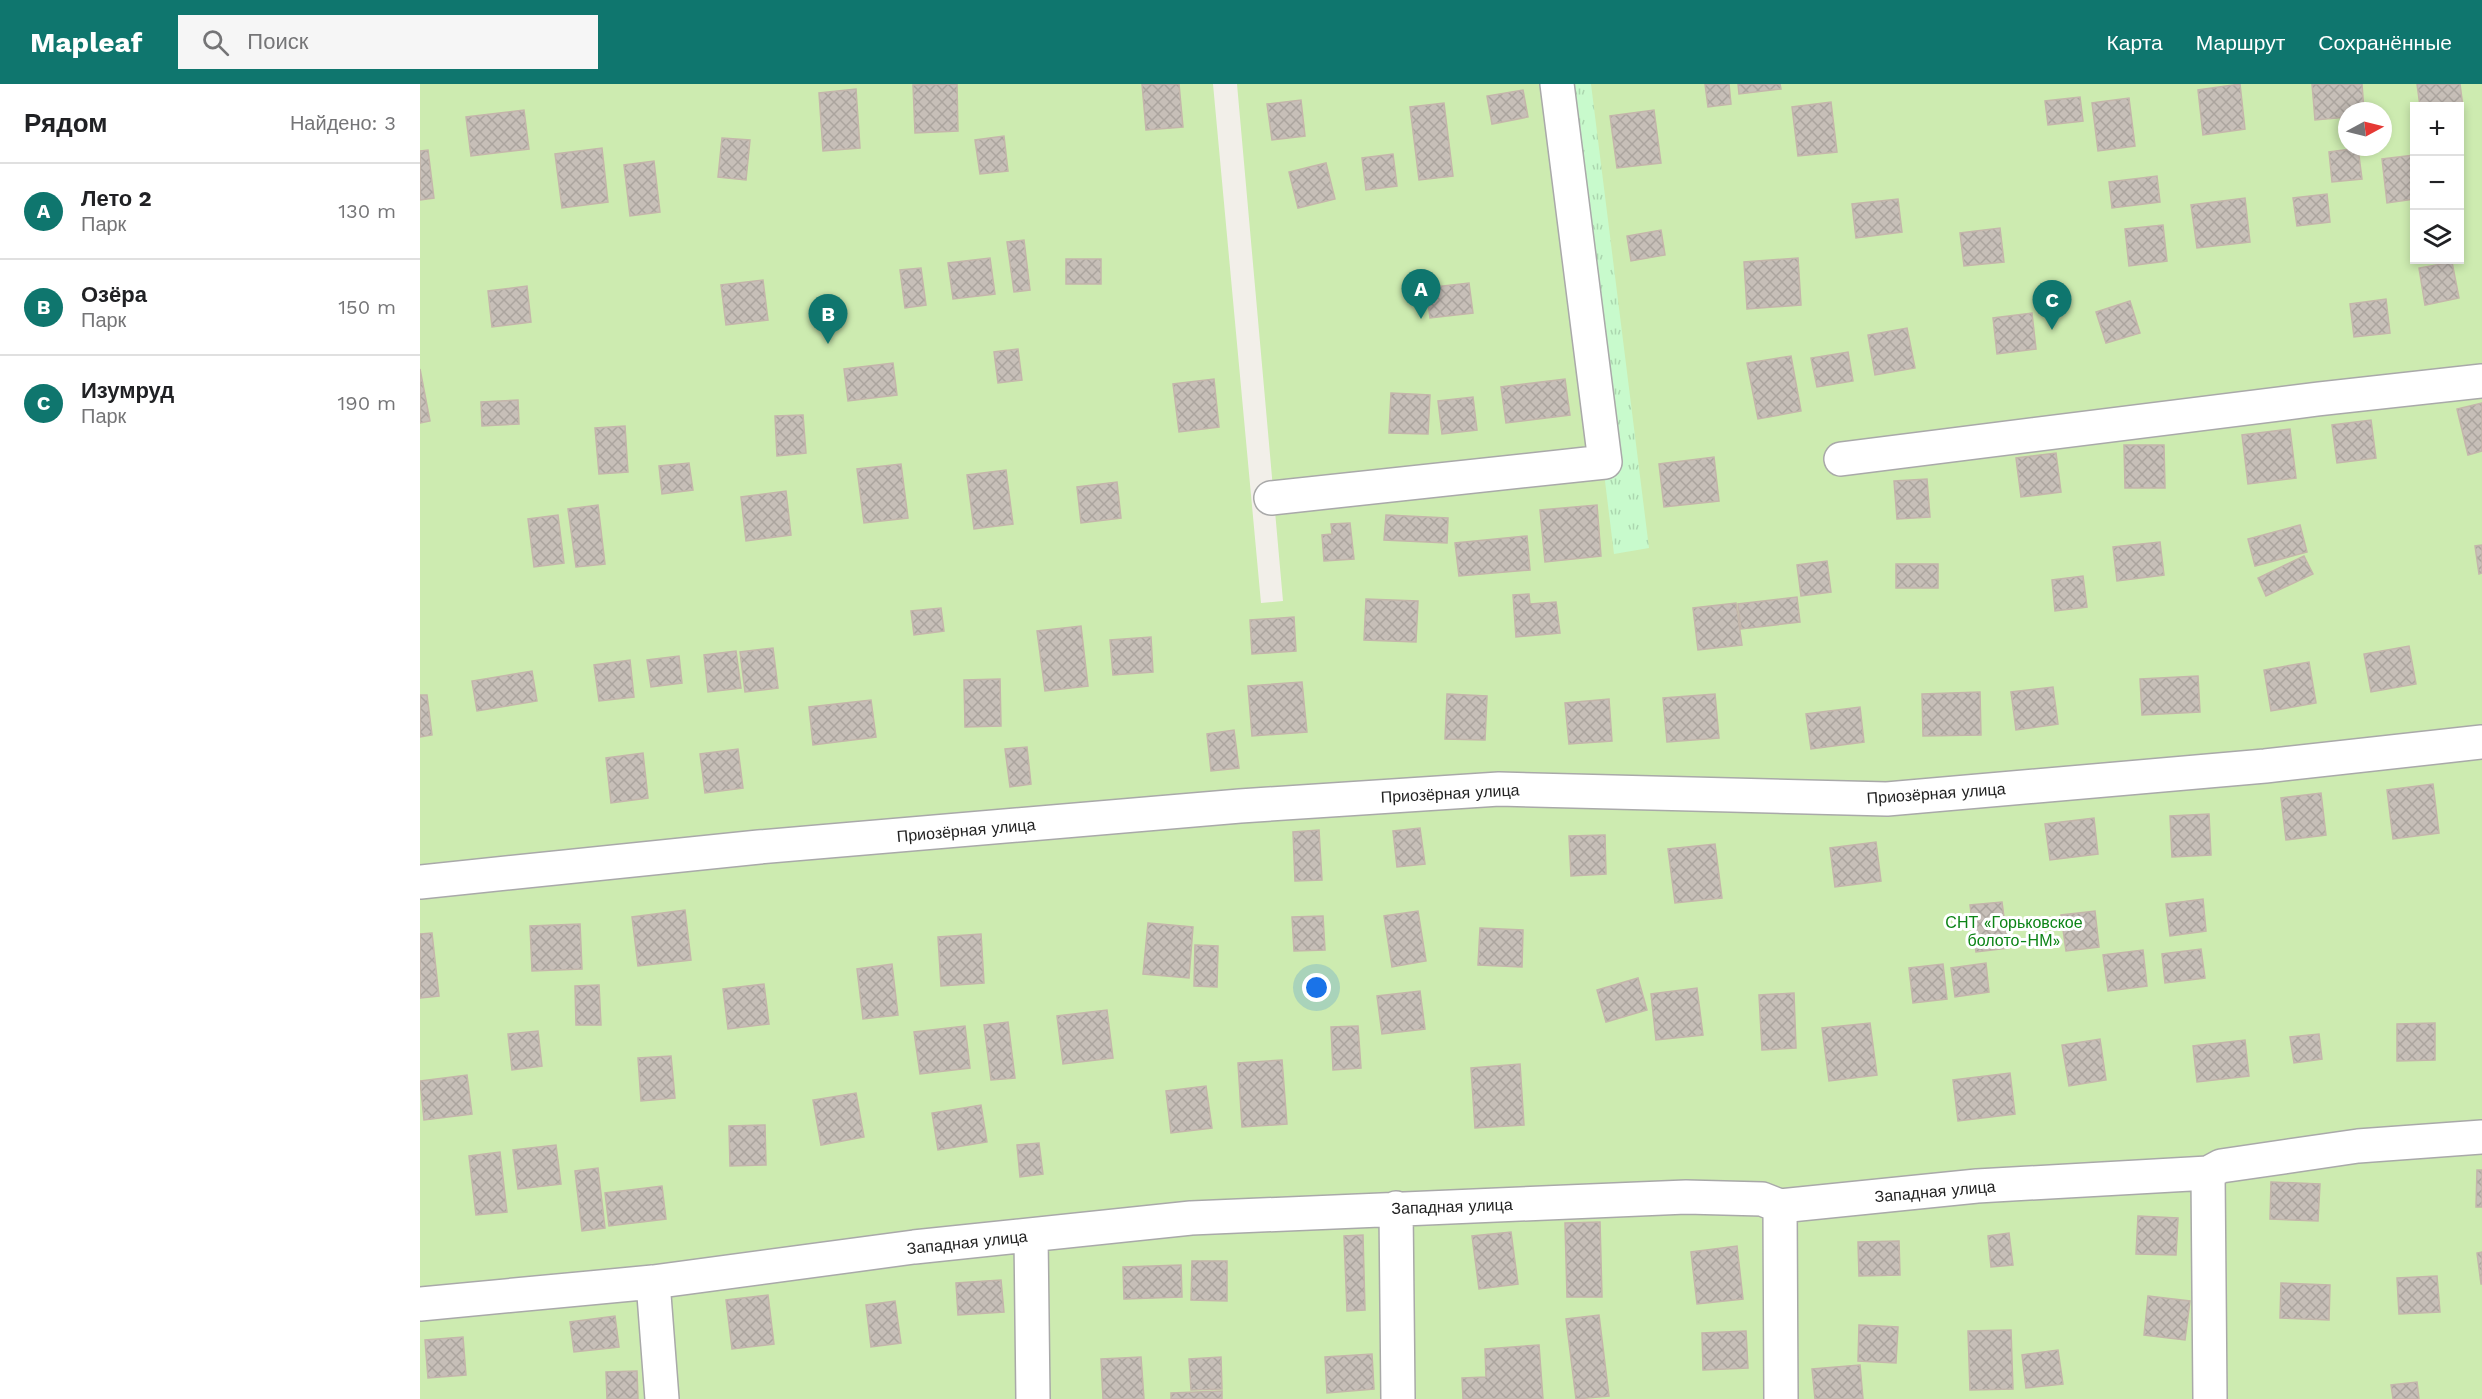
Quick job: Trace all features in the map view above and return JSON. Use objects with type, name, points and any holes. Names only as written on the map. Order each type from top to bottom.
[{"type":"street","points":[[1271,498],[1605,462],[1557,84]]},
{"type":"street","points":[[1841,459],[2318,399],[2482,381]]},
{"type":"street","name":"Приозёрная улица","points":[[420,882],[759,847],[1275,804],[1499,789],[1887,799],[2265,766],[2482,742]]},
{"type":"street","name":"Западная улица","points":[[420,1304],[653,1282],[914,1246],[1191,1218],[1686,1197],[1762,1199],[1780,1206],[1977,1186],[2208,1173],[2221,1167],[2358,1146],[2482,1137]]},
{"type":"street","points":[[2208,1173],[2210,1399]]},
{"type":"street","points":[[1780,1206],[1781,1399]]},
{"type":"street","points":[[1396,1208],[1398,1399]]},
{"type":"street","points":[[1031,1235],[1033,1399]]},
{"type":"street","points":[[653,1282],[662,1399]]},
{"type":"green space","name":"СНТ «Горьковское болото-НМ»","points":[[420,84],[1213,84],[1261,603],[1283,601],[1237,84],[1556,84],[1614,554],[1649,548],[1591,84],[2482,84],[2482,1399],[420,1399]]},
{"type":"green space","points":[[1547,84],[1606,84],[1675,627],[1611,619]]},
{"type":"building","points":[[957,84],[958,131],[915,133],[913,85]]},
{"type":"building","points":[[1142,84],[1179,84],[1183,127],[1146,130]]},
{"type":"building","points":[[1705,84],[1729,84],[1731,104],[1708,107]]},
{"type":"building","points":[[1738,84],[1780,84],[1781,89],[1739,94]]},
{"type":"building","points":[[2240,84],[2245,129],[2203,135],[2198,90]]},
{"type":"building","points":[[2312,84],[2362,84],[2363,102],[2338,102],[2338,118],[2315,120]]},
{"type":"building","points":[[2417,84],[2460,84],[2462,102],[2419,102]]},
{"type":"building","points":[[856,89],[860,148],[823,151],[819,93]]},
{"type":"building","points":[[1523,90],[1528,117],[1492,124],[1487,96]]},
{"type":"building","points":[[2080,97],[2083,121],[2048,125],[2045,101]]},
{"type":"building","points":[[2129,98],[2135,146],[2098,151],[2092,103]]},
{"type":"building","points":[[1301,100],[1305,136],[1272,140],[1267,104]]},
{"type":"building","points":[[1831,102],[1837,152],[1798,156],[1792,107]]},
{"type":"building","points":[[1444,103],[1453,176],[1419,180],[1410,107]]},
{"type":"building","points":[[524,110],[529,149],[471,156],[466,117]]},
{"type":"building","points":[[1654,110],[1661,163],[1617,168],[1610,116]]},
{"type":"building","points":[[1004,136],[1008,171],[980,174],[975,140]]},
{"type":"building","points":[[722,138],[750,140],[746,180],[718,177]]},
{"type":"building","points":[[602,148],[608,202],[562,208],[555,154]]},
{"type":"building","points":[[428,150],[434,198],[420,200],[420,151]]},
{"type":"building","points":[[2338,151],[2338,156],[2359,156],[2362,179],[2332,182],[2329,152]]},
{"type":"building","points":[[1393,154],[1397,186],[1366,190],[1362,158]]},
{"type":"building","points":[[2410,156],[2410,200],[2387,203],[2382,159]]},
{"type":"building","points":[[654,161],[660,212],[630,216],[624,165]]},
{"type":"building","points":[[1326,163],[1335,199],[1298,208],[1289,172]]},
{"type":"building","points":[[2157,176],[2160,202],[2112,208],[2109,182]]},
{"type":"building","points":[[2327,194],[2330,222],[2297,226],[2293,198]]},
{"type":"building","points":[[2245,198],[2250,242],[2197,248],[2191,205]]},
{"type":"building","points":[[1898,199],[1902,232],[1856,238],[1852,204]]},
{"type":"building","points":[[2163,225],[2167,261],[2129,266],[2125,229]]},
{"type":"building","points":[[2000,228],[2004,262],[1964,266],[1960,233]]},
{"type":"building","points":[[1661,230],[1665,255],[1631,261],[1627,236]]},
{"type":"building","points":[[1024,240],[1030,290],[1014,292],[1007,242]]},
{"type":"building","points":[[990,258],[995,294],[953,299],[948,263]]},
{"type":"building","points":[[1798,258],[1801,305],[1747,309],[1744,262]]},
{"type":"building","points":[[1066,259],[1101,259],[1101,284],[1066,284]]},
{"type":"building","points":[[2452,264],[2459,298],[2425,305],[2419,268]]},
{"type":"building","points":[[921,268],[926,305],[905,308],[900,270]]},
{"type":"building","points":[[763,280],[768,320],[726,325],[721,285]]},
{"type":"building","points":[[1469,283],[1473,313],[1430,318],[1426,288]]},
{"type":"building","points":[[527,286],[531,322],[492,327],[488,291]]},
{"type":"building","points":[[2386,299],[2390,333],[2354,337],[2350,304]]},
{"type":"building","points":[[2130,301],[2140,333],[2106,343],[2096,312]]},
{"type":"building","points":[[2032,313],[2036,349],[1997,354],[1993,318]]},
{"type":"building","points":[[1907,328],[1915,368],[1875,375],[1868,335]]},
{"type":"building","points":[[1018,349],[1022,380],[998,383],[994,352]]},
{"type":"building","points":[[1848,352],[1853,381],[1817,387],[1811,358]]},
{"type":"building","points":[[1791,356],[1801,411],[1758,419],[1747,363]]},
{"type":"building","points":[[893,363],[897,395],[848,401],[844,369]]},
{"type":"building","points":[[420,369],[430,421],[420,423]]},
{"type":"building","points":[[1214,379],[1219,427],[1179,432],[1173,384]]},
{"type":"building","points":[[1565,379],[1570,415],[1506,423],[1501,387]]},
{"type":"building","points":[[1391,393],[1430,395],[1428,434],[1389,433]]},
{"type":"building","points":[[1473,397],[1477,430],[1442,434],[1438,401]]},
{"type":"building","points":[[518,400],[519,424],[482,426],[481,402]]},
{"type":"building","points":[[2482,403],[2482,451],[2468,455],[2457,409]]},
{"type":"building","points":[[803,415],[806,453],[777,456],[775,416]]},
{"type":"building","points":[[2371,420],[2376,458],[2337,463],[2332,425]]},
{"type":"building","points":[[625,426],[628,472],[599,474],[595,428]]},
{"type":"building","points":[[2290,429],[2296,478],[2248,484],[2242,435]]},
{"type":"building","points":[[2124,445],[2164,445],[2165,488],[2125,488]]},
{"type":"building","points":[[2056,453],[2061,492],[2021,497],[2016,458]]},
{"type":"building","points":[[1714,457],[1719,501],[1664,507],[1659,464]]},
{"type":"building","points":[[689,463],[693,490],[662,494],[659,466]]},
{"type":"building","points":[[901,464],[908,518],[864,523],[857,469]]},
{"type":"building","points":[[1006,470],[1013,524],[974,529],[967,475]]},
{"type":"building","points":[[1927,479],[1930,517],[1897,519],[1894,481]]},
{"type":"building","points":[[1117,482],[1121,518],[1081,523],[1077,487]]},
{"type":"building","points":[[786,491],[791,535],[746,541],[741,497]]},
{"type":"building","points":[[598,505],[605,564],[576,567],[568,509]]},
{"type":"building","points":[[1597,505],[1601,556],[1545,562],[1540,510]]},
{"type":"building","points":[[558,515],[564,563],[534,567],[528,519]]},
{"type":"building","points":[[1386,515],[1448,518],[1447,543],[1384,540]]},
{"type":"building","points":[[1350,523],[1354,559],[1324,561],[1322,535],[1332,534],[1331,524]]},
{"type":"building","points":[[2300,525],[2307,552],[2255,566],[2248,539]]},
{"type":"building","points":[[1527,536],[1530,570],[1459,576],[1455,543]]},
{"type":"building","points":[[2160,542],[2164,575],[2117,581],[2113,547]]},
{"type":"building","points":[[2482,545],[2482,573],[2479,574],[2475,546]]},
{"type":"building","points":[[2304,556],[2313,574],[2266,596],[2258,578]]},
{"type":"building","points":[[1827,561],[1831,592],[1801,596],[1797,565]]},
{"type":"building","points":[[1896,564],[1938,564],[1938,588],[1896,588]]},
{"type":"building","points":[[2083,576],[2087,607],[2055,611],[2052,580]]},
{"type":"building","points":[[1529,594],[1530,604],[1556,602],[1560,633],[1516,637],[1513,595]]},
{"type":"building","points":[[1797,597],[1800,622],[1741,629],[1738,604]]},
{"type":"building","points":[[1366,599],[1418,601],[1416,642],[1364,640]]},
{"type":"building","points":[[1736,603],[1742,645],[1698,650],[1693,608]]},
{"type":"building","points":[[941,608],[944,631],[914,635],[911,611]]},
{"type":"building","points":[[1294,617],[1296,651],[1252,654],[1250,620]]},
{"type":"building","points":[[1081,626],[1088,686],[1045,691],[1037,631]]},
{"type":"building","points":[[1151,637],[1153,672],[1113,675],[1110,640]]},
{"type":"building","points":[[2409,646],[2416,684],[2371,692],[2364,654]]},
{"type":"building","points":[[773,648],[778,688],[745,692],[740,652]]},
{"type":"building","points":[[736,651],[741,688],[708,692],[704,655]]},
{"type":"building","points":[[679,656],[682,683],[651,687],[647,660]]},
{"type":"building","points":[[630,660],[634,697],[599,701],[594,665]]},
{"type":"building","points":[[2309,662],[2316,703],[2271,711],[2264,670]]},
{"type":"building","points":[[532,671],[537,701],[477,711],[472,681]]},
{"type":"building","points":[[2198,676],[2200,712],[2142,715],[2140,679]]},
{"type":"building","points":[[1000,679],[1001,726],[965,727],[964,680]]},
{"type":"building","points":[[1302,682],[1307,732],[1252,736],[1248,686]]},
{"type":"building","points":[[2053,687],[2058,724],[2016,730],[2011,692]]},
{"type":"building","points":[[1980,692],[1981,735],[1923,736],[1922,694]]},
{"type":"building","points":[[1447,694],[1487,696],[1485,740],[1445,739]]},
{"type":"building","points":[[1715,694],[1719,738],[1667,742],[1663,698]]},
{"type":"building","points":[[420,695],[427,695],[432,735],[420,737]]},
{"type":"building","points":[[1609,699],[1612,741],[1569,744],[1565,703]]},
{"type":"building","points":[[871,700],[876,737],[813,745],[809,707]]},
{"type":"building","points":[[1860,707],[1864,742],[1811,749],[1806,714]]},
{"type":"building","points":[[1234,730],[1239,768],[1211,771],[1207,734]]},
{"type":"building","points":[[1027,747],[1031,784],[1010,787],[1005,749]]},
{"type":"building","points":[[738,749],[743,788],[705,793],[700,754]]},
{"type":"building","points":[[643,753],[648,798],[611,803],[606,758]]},
{"type":"building","points":[[2433,784],[2439,833],[2393,839],[2387,790]]},
{"type":"building","points":[[2321,793],[2326,835],[2286,840],[2281,798]]},
{"type":"building","points":[[2209,814],[2211,855],[2172,857],[2170,816]]},
{"type":"building","points":[[2094,818],[2098,854],[2050,860],[2045,824]]},
{"type":"building","points":[[1420,828],[1425,864],[1397,867],[1393,831]]},
{"type":"building","points":[[1319,830],[1322,880],[1295,881],[1293,832]]},
{"type":"building","points":[[1605,835],[1606,874],[1571,876],[1569,836]]},
{"type":"building","points":[[1876,842],[1881,881],[1835,887],[1830,848]]},
{"type":"building","points":[[1715,844],[1722,898],[1675,903],[1668,849]]},
{"type":"building","points":[[2203,899],[2206,931],[2170,936],[2166,904]]},
{"type":"building","points":[[2002,902],[2008,948],[1976,952],[1970,905]]},
{"type":"building","points":[[685,910],[691,960],[638,966],[632,917]]},
{"type":"building","points":[[1418,911],[1426,961],[1392,967],[1384,916]]},
{"type":"building","points":[[2095,911],[2099,947],[2066,951],[2061,915]]},
{"type":"building","points":[[1323,916],[1325,950],[1294,951],[1292,917]]},
{"type":"building","points":[[1148,923],[1193,927],[1189,978],[1143,974]]},
{"type":"building","points":[[580,924],[582,969],[532,971],[530,926]]},
{"type":"building","points":[[1480,928],[1523,930],[1522,967],[1478,965]]},
{"type":"building","points":[[432,933],[439,996],[420,998],[420,934]]},
{"type":"building","points":[[981,934],[984,983],[941,986],[938,937]]},
{"type":"building","points":[[1195,945],[1218,946],[1217,987],[1194,986]]},
{"type":"building","points":[[2201,949],[2205,978],[2165,983],[2162,954]]},
{"type":"building","points":[[2143,950],[2147,986],[2108,991],[2103,955]]},
{"type":"building","points":[[1986,963],[1989,992],[1955,997],[1951,968]]},
{"type":"building","points":[[892,964],[898,1015],[863,1019],[857,969]]},
{"type":"building","points":[[1943,964],[1947,999],[1913,1003],[1909,968]]},
{"type":"building","points":[[1638,978],[1647,1010],[1606,1022],[1597,990]]},
{"type":"building","points":[[764,984],[769,1024],[728,1029],[723,989]]},
{"type":"building","points":[[599,985],[601,1025],[576,1025],[575,986]]},
{"type":"building","points":[[1697,988],[1703,1035],[1656,1040],[1651,994]]},
{"type":"building","points":[[1420,991],[1425,1029],[1382,1034],[1377,996]]},
{"type":"building","points":[[1794,993],[1796,1048],[1762,1050],[1759,995]]},
{"type":"building","points":[[1107,1010],[1113,1058],[1063,1064],[1057,1016]]},
{"type":"building","points":[[1008,1022],[1015,1078],[991,1080],[984,1025]]},
{"type":"building","points":[[1870,1023],[1877,1075],[1829,1081],[1822,1028]]},
{"type":"building","points":[[2435,1023],[2435,1060],[2397,1061],[2397,1024]]},
{"type":"building","points":[[965,1026],[970,1068],[920,1074],[914,1032]]},
{"type":"building","points":[[1358,1026],[1361,1068],[1333,1070],[1331,1027]]},
{"type":"building","points":[[538,1031],[542,1066],[512,1070],[508,1034]]},
{"type":"building","points":[[2319,1034],[2322,1059],[2294,1063],[2290,1037]]},
{"type":"building","points":[[2100,1039],[2106,1080],[2069,1086],[2062,1045]]},
{"type":"building","points":[[2245,1040],[2249,1076],[2197,1082],[2193,1046]]},
{"type":"building","points":[[671,1056],[675,1098],[641,1101],[638,1058]]},
{"type":"building","points":[[1282,1060],[1287,1124],[1242,1127],[1238,1063]]},
{"type":"building","points":[[1520,1064],[1524,1125],[1475,1128],[1471,1068]]},
{"type":"building","points":[[2010,1073],[2015,1114],[1958,1121],[1953,1080]]},
{"type":"building","points":[[467,1075],[472,1114],[424,1120],[420,1081]]},
{"type":"building","points":[[1206,1086],[1212,1128],[1171,1133],[1166,1091]]},
{"type":"building","points":[[856,1093],[864,1137],[821,1145],[813,1100]]},
{"type":"building","points":[[981,1105],[987,1142],[938,1150],[932,1113]]},
{"type":"building","points":[[765,1125],[766,1165],[730,1166],[729,1126]]},
{"type":"building","points":[[1039,1143],[1043,1174],[1020,1177],[1017,1145]]},
{"type":"building","points":[[556,1145],[561,1184],[518,1189],[513,1150]]},
{"type":"building","points":[[500,1152],[507,1212],[476,1215],[469,1156]]},
{"type":"building","points":[[598,1168],[605,1228],[582,1231],[575,1171]]},
{"type":"building","points":[[2477,1170],[2482,1170],[2482,1207],[2476,1207]]},
{"type":"building","points":[[2271,1182],[2320,1184],[2318,1221],[2270,1219]]},
{"type":"building","points":[[662,1186],[666,1219],[609,1226],[605,1193]]},
{"type":"building","points":[[2138,1216],[2178,1218],[2176,1255],[2136,1254]]},
{"type":"building","points":[[1600,1222],[1602,1297],[1567,1297],[1565,1223]]},
{"type":"building","points":[[1511,1232],[1518,1284],[1479,1289],[1472,1236]]},
{"type":"building","points":[[2009,1233],[2013,1265],[1991,1267],[1988,1236]]},
{"type":"building","points":[[1363,1235],[1365,1310],[1347,1311],[1344,1236]]},
{"type":"building","points":[[1899,1241],[1900,1275],[1859,1276],[1858,1242]]},
{"type":"building","points":[[1737,1246],[1743,1299],[1697,1304],[1691,1252]]},
{"type":"building","points":[[2482,1252],[2482,1284],[2481,1284],[2477,1253]]},
{"type":"building","points":[[1192,1261],[1227,1261],[1227,1301],[1191,1300]]},
{"type":"building","points":[[1181,1265],[1182,1297],[1124,1299],[1123,1267]]},
{"type":"building","points":[[2437,1276],[2440,1312],[2399,1314],[2397,1278]]},
{"type":"building","points":[[1001,1280],[1004,1312],[958,1315],[956,1283]]},
{"type":"building","points":[[2281,1283],[2330,1285],[2329,1320],[2280,1318]]},
{"type":"building","points":[[768,1295],[774,1344],[732,1349],[726,1300]]},
{"type":"building","points":[[2148,1296],[2190,1301],[2185,1340],[2144,1335]]},
{"type":"building","points":[[895,1301],[901,1343],[871,1347],[866,1305]]},
{"type":"building","points":[[1599,1315],[1609,1396],[1576,1399],[1566,1319]]},
{"type":"building","points":[[615,1316],[619,1347],[574,1352],[570,1322]]},
{"type":"building","points":[[1859,1325],[1898,1327],[1896,1363],[1858,1361]]},
{"type":"building","points":[[2011,1330],[2013,1389],[1970,1390],[1968,1331]]},
{"type":"building","points":[[1746,1331],[1748,1368],[1703,1370],[1702,1333]]},
{"type":"building","points":[[463,1337],[466,1375],[428,1378],[425,1340]]},
{"type":"building","points":[[1539,1345],[1543,1399],[1463,1399],[1462,1378],[1486,1377],[1485,1349]]},
{"type":"building","points":[[2058,1350],[2063,1384],[2026,1388],[2022,1355]]},
{"type":"building","points":[[1372,1354],[1374,1389],[1327,1393],[1325,1357]]},
{"type":"building","points":[[1141,1357],[1144,1399],[1103,1399],[1101,1359]]},
{"type":"building","points":[[1221,1357],[1222,1389],[1191,1390],[1189,1359]]},
{"type":"building","points":[[1860,1365],[1863,1399],[1815,1399],[1812,1369]]},
{"type":"building","points":[[637,1371],[638,1399],[607,1399],[606,1372]]},
{"type":"building","points":[[2417,1382],[2419,1399],[2393,1399],[2391,1385]]},
{"type":"building","points":[[1222,1391],[1222,1399],[1171,1399],[1171,1393]]},
{"type":"place","name":"Лето 2","points":[[1421,319]]},
{"type":"place","name":"Изумруд","points":[[2052,330]]},
{"type":"place","name":"Озёра","points":[[828,344]]}]
